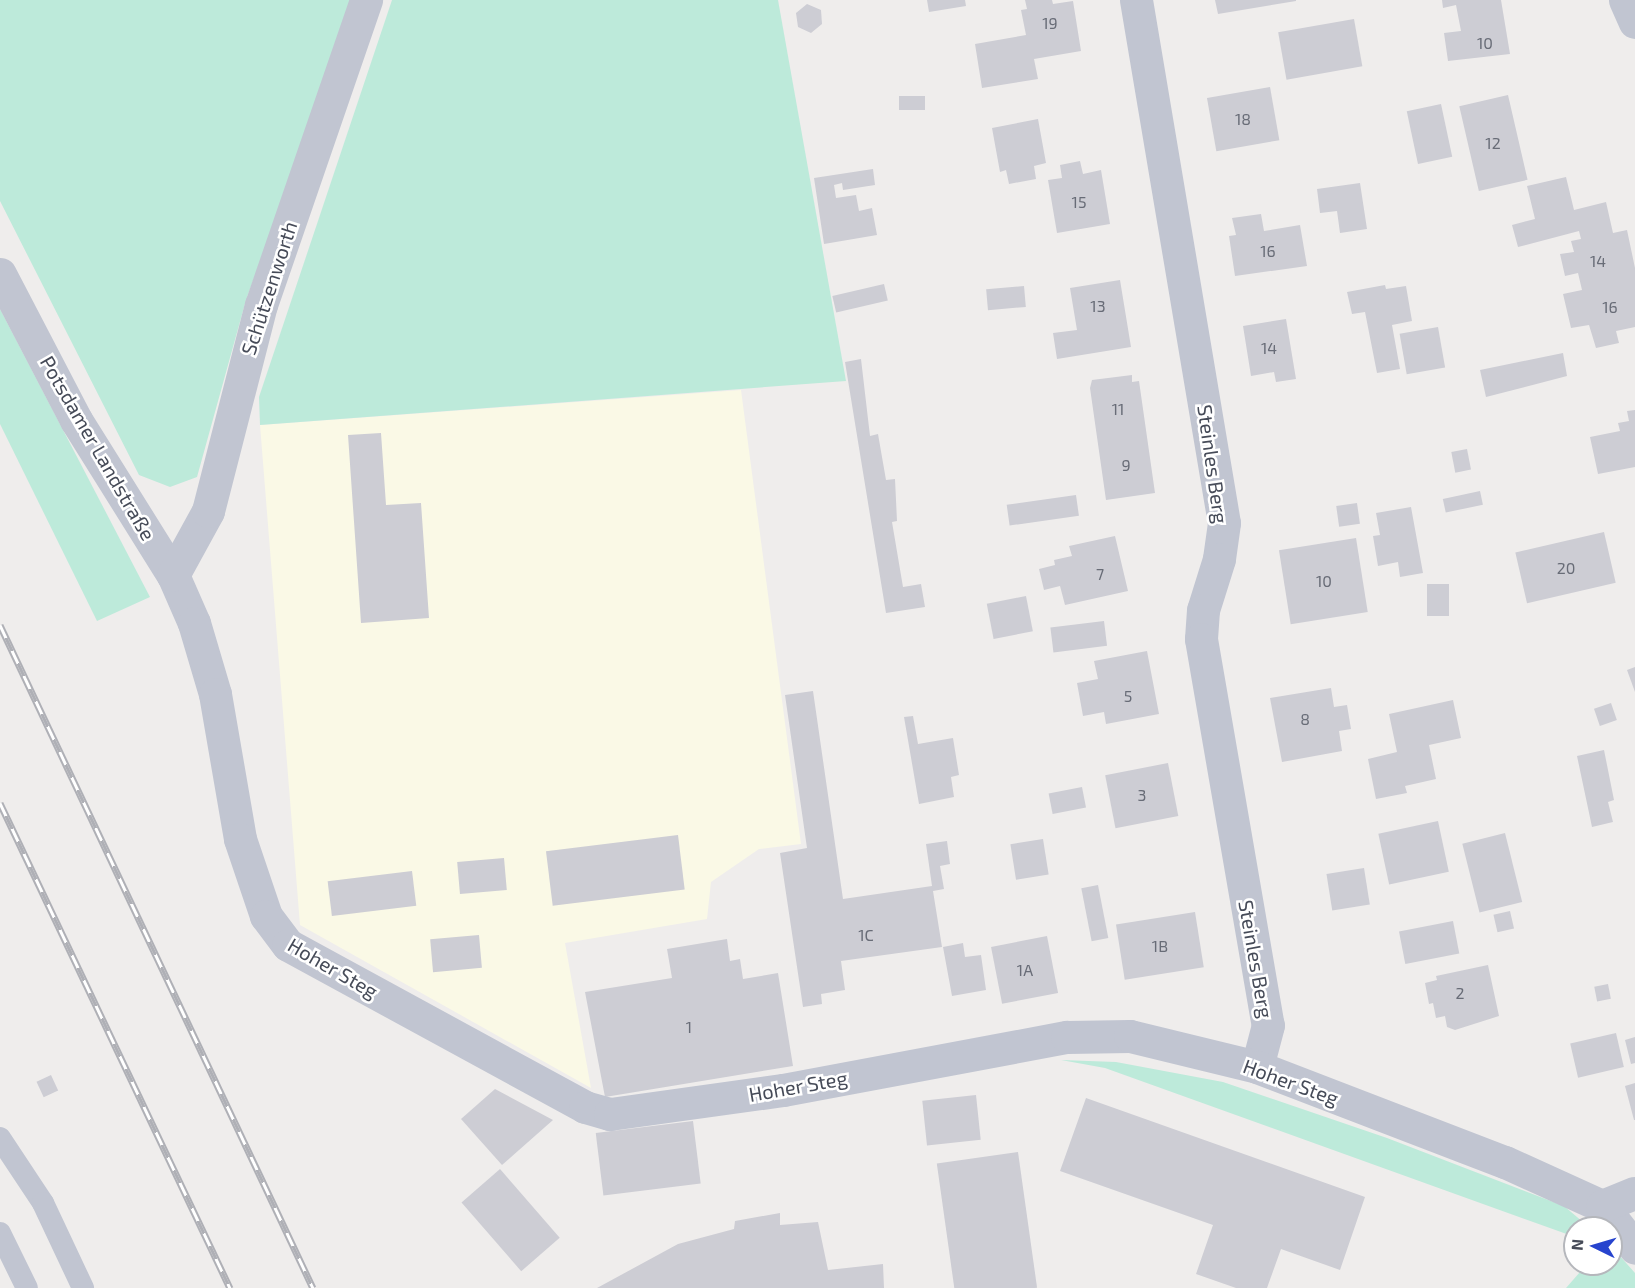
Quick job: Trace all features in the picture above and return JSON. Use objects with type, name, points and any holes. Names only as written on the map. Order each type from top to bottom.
[{"type":"street","name":"Schützenworth","points":[[173,575],[208,511],[261,305],[366,0]]},
{"type":"street","name":"Steinles Berg","points":[[1136,0],[1224,523],[1220,559],[1203,610],[1201,639],[1268,1025],[1257,1067]]},
{"type":"street","points":[[1625,0],[1635,22]]},
{"type":"street","name":"Potsdamer Landstraße","points":[[0,274],[76,420],[173,575],[194,623]]},
{"type":"street","name":"Hoher Steg","points":[[194,623],[215,694],[240,839],[266,916],[288,945],[585,1107],[610,1114],[783,1090],[1067,1037],[1130,1036],[1257,1067],[1505,1162],[1602,1206],[1635,1248]]},
{"type":"street","points":[[1602,1206],[1635,1193]]},
{"type":"lane","points":[[0,1138],[43,1203],[83,1288]]},
{"type":"lane","points":[[0,1233],[27,1288]]},
{"type":"shaded area","points":[[741,390],[801,844],[759,849],[711,882],[707,919],[565,943],[591,1088],[300,925],[260,425]]},
{"type":"green space","points":[[0,0],[355,0],[246,300],[197,477],[170,487],[139,475],[0,201]]},
{"type":"green space","points":[[392,0],[778,0],[846,381],[260,425],[259,397]]},
{"type":"green space","points":[[0,309],[150,597],[97,621],[0,424]]},
{"type":"green space","points":[[1061,1060],[1116,1062],[1223,1082],[1387,1138],[1564,1206],[1576,1216],[1563,1216],[1563,1233],[1105,1068]]},
{"type":"green space","points":[[1623,1260],[1635,1273],[1635,1288],[1566,1288],[1576,1276],[1623,1276]]},
{"type":"building","points":[[927,0],[965,0],[966,6],[929,12]]},
{"type":"building","points":[[1025,0],[1052,0],[1053,4],[1073,1],[1081,51],[1034,59],[1038,79],[982,88],[975,44],[1026,35],[1021,10],[1027,9]]},
{"type":"building","points":[[1215,0],[1296,0],[1296,1],[1218,14]]},
{"type":"building","points":[[1442,0],[1501,0],[1510,54],[1448,61],[1444,33],[1461,31],[1456,5],[1443,8]]},
{"type":"building","points":[[807,4],[821,10],[822,24],[811,33],[798,27],[796,13]]},
{"type":"building","points":[[1354,19],[1362,66],[1287,80],[1278,32]]},
{"type":"building","points":[[1270,87],[1279,140],[1216,151],[1207,98]]},
{"type":"building","points":[[1508,95],[1528,180],[1479,191],[1459,106]]},
{"type":"building","points":[[899,96],[925,96],[925,110],[899,110]]},
{"type":"building","points":[[1441,104],[1452,157],[1418,164],[1407,111]]},
{"type":"building","points":[[1038,119],[1046,163],[1034,166],[1036,179],[1009,184],[1006,170],[1000,172],[992,128]]},
{"type":"building","points":[[1080,161],[1083,174],[1101,170],[1110,224],[1057,233],[1048,180],[1062,178],[1060,165]]},
{"type":"building","points":[[873,169],[875,185],[843,190],[842,183],[834,185],[836,198],[856,195],[859,211],[872,208],[877,235],[824,244],[814,178]]},
{"type":"building","points":[[1566,177],[1574,210],[1606,202],[1613,233],[1627,230],[1635,268],[1635,327],[1616,331],[1619,343],[1596,348],[1589,325],[1571,328],[1563,294],[1582,290],[1578,273],[1565,276],[1560,254],[1574,252],[1571,241],[1581,239],[1579,231],[1518,247],[1512,225],[1535,219],[1527,186]]},
{"type":"building","points":[[1360,183],[1367,229],[1340,233],[1337,211],[1320,213],[1317,189]]},
{"type":"building","points":[[1261,214],[1264,231],[1300,225],[1307,266],[1235,276],[1229,236],[1236,235],[1232,218]]},
{"type":"building","points":[[1120,280],[1131,347],[1057,359],[1053,333],[1077,330],[1070,288]]},
{"type":"building","points":[[884,284],[888,301],[836,312],[832,296]]},
{"type":"building","points":[[1385,285],[1386,289],[1406,286],[1412,321],[1392,325],[1400,369],[1377,373],[1365,312],[1352,314],[1347,292]]},
{"type":"building","points":[[1024,286],[1026,307],[988,310],[986,289]]},
{"type":"building","points":[[1286,319],[1296,379],[1276,382],[1274,372],[1251,376],[1243,326]]},
{"type":"building","points":[[1438,327],[1445,367],[1407,374],[1400,334]]},
{"type":"building","points":[[1563,353],[1567,376],[1486,397],[1480,370]]},
{"type":"building","points":[[861,359],[870,436],[878,434],[886,480],[895,479],[897,521],[892,522],[903,587],[921,584],[925,607],[886,613],[845,362]]},
{"type":"building","points":[[1132,375],[1132,382],[1139,381],[1155,493],[1106,500],[1090,388],[1092,380]]},
{"type":"building","points":[[1635,410],[1635,467],[1598,474],[1590,437],[1620,431],[1618,423],[1629,421],[1627,411]]},
{"type":"building","points":[[381,433],[386,505],[421,503],[429,618],[361,623],[348,435]]},
{"type":"building","points":[[1467,449],[1471,470],[1455,473],[1451,452]]},
{"type":"building","points":[[1480,491],[1483,505],[1446,513],[1443,499]]},
{"type":"building","points":[[1076,495],[1079,516],[1010,526],[1007,505]]},
{"type":"building","points":[[1357,503],[1360,524],[1339,527],[1336,506]]},
{"type":"building","points":[[1411,507],[1423,573],[1400,577],[1398,562],[1378,566],[1373,536],[1380,535],[1376,513]]},
{"type":"building","points":[[1604,532],[1616,583],[1527,603],[1515,552]]},
{"type":"building","points":[[1115,536],[1128,591],[1065,605],[1060,586],[1044,590],[1039,569],[1055,565],[1054,560],[1072,556],[1069,546]]},
{"type":"building","points":[[1356,538],[1368,612],[1291,624],[1279,550]]},
{"type":"building","points":[[1427,584],[1449,584],[1449,616],[1427,616]]},
{"type":"building","points":[[1026,596],[1033,631],[994,639],[987,604]]},
{"type":"building","points":[[1104,621],[1107,646],[1053,652],[1050,628]]},
{"type":"building","points":[[1147,651],[1159,714],[1106,724],[1104,712],[1083,716],[1077,683],[1098,679],[1094,661]]},
{"type":"building","points":[[1635,667],[1635,692],[1627,670]]},
{"type":"building","points":[[1331,688],[1334,707],[1347,705],[1351,729],[1339,731],[1342,751],[1282,762],[1270,698]]},
{"type":"building","points":[[813,691],[843,899],[932,886],[926,844],[947,841],[950,864],[940,866],[944,889],[933,891],[942,947],[841,961],[845,990],[821,994],[822,1004],[803,1007],[780,853],[807,848],[785,695]]},
{"type":"building","points":[[1453,700],[1461,738],[1429,745],[1436,779],[1405,786],[1407,793],[1376,799],[1368,759],[1397,752],[1389,714]]},
{"type":"building","points":[[1611,703],[1617,720],[1600,726],[1594,709]]},
{"type":"building","points":[[913,716],[918,744],[953,738],[959,775],[951,777],[954,797],[919,804],[904,717]]},
{"type":"building","points":[[1604,750],[1614,800],[1608,802],[1613,822],[1592,827],[1577,756]]},
{"type":"building","points":[[1168,763],[1178,816],[1115,828],[1105,775]]},
{"type":"building","points":[[1082,787],[1086,808],[1053,814],[1049,793]]},
{"type":"building","points":[[1438,821],[1449,872],[1389,885],[1378,834]]},
{"type":"building","points":[[1505,833],[1522,902],[1479,913],[1462,844]]},
{"type":"building","points":[[678,835],[685,890],[553,906],[546,851]]},
{"type":"building","points":[[1043,839],[1049,875],[1016,880],[1010,844]]},
{"type":"building","points":[[504,858],[507,890],[460,894],[457,862]]},
{"type":"building","points":[[1364,868],[1370,905],[1332,910],[1326,874]]},
{"type":"building","points":[[412,871],[416,906],[332,916],[328,881]]},
{"type":"building","points":[[1098,885],[1108,938],[1092,941],[1081,888]]},
{"type":"building","points":[[1510,911],[1514,929],[1497,932],[1493,915]]},
{"type":"building","points":[[1195,912],[1204,967],[1125,980],[1116,925]]},
{"type":"building","points":[[1453,921],[1459,953],[1405,964],[1399,931]]},
{"type":"building","points":[[479,935],[482,968],[433,972],[430,939]]},
{"type":"building","points":[[1047,936],[1058,993],[1002,1004],[991,947]]},
{"type":"building","points":[[727,939],[730,961],[740,959],[743,979],[778,973],[793,1066],[605,1097],[585,992],[672,978],[667,949]]},
{"type":"building","points":[[963,943],[965,957],[981,955],[986,990],[952,996],[943,947]]},
{"type":"building","points":[[1488,965],[1499,1016],[1455,1030],[1447,1027],[1445,1016],[1436,1018],[1433,1003],[1429,1004],[1425,983],[1437,980],[1436,976]]},
{"type":"building","points":[[1608,984],[1611,999],[1597,1001],[1594,987]]},
{"type":"building","points":[[1616,1033],[1624,1067],[1578,1078],[1570,1044]]},
{"type":"building","points":[[1635,1037],[1635,1063],[1631,1064],[1625,1040]]},
{"type":"building","points":[[51,1075],[58,1090],[44,1097],[36,1082]]},
{"type":"building","points":[[1635,1083],[1635,1120],[1634,1120],[1625,1086]]},
{"type":"building","points":[[495,1089],[553,1120],[502,1165],[461,1119]]},
{"type":"building","points":[[976,1095],[981,1140],[927,1145],[922,1101]]},
{"type":"building","points":[[1086,1098],[1365,1197],[1340,1270],[1281,1249],[1267,1288],[1236,1288],[1196,1274],[1213,1225],[1060,1171]]},
{"type":"building","points":[[693,1121],[701,1184],[603,1195],[596,1133]]},
{"type":"building","points":[[1018,1152],[1037,1288],[954,1288],[937,1163]]},
{"type":"building","points":[[500,1169],[560,1238],[521,1271],[462,1202]]},
{"type":"building","points":[[780,1213],[780,1225],[818,1222],[828,1270],[883,1264],[884,1288],[597,1288],[678,1244],[734,1229],[735,1221]]},
{"type":"railway","points":[[0,625],[313,1288]]},
{"type":"railway","points":[[0,803],[230,1288]]}]
